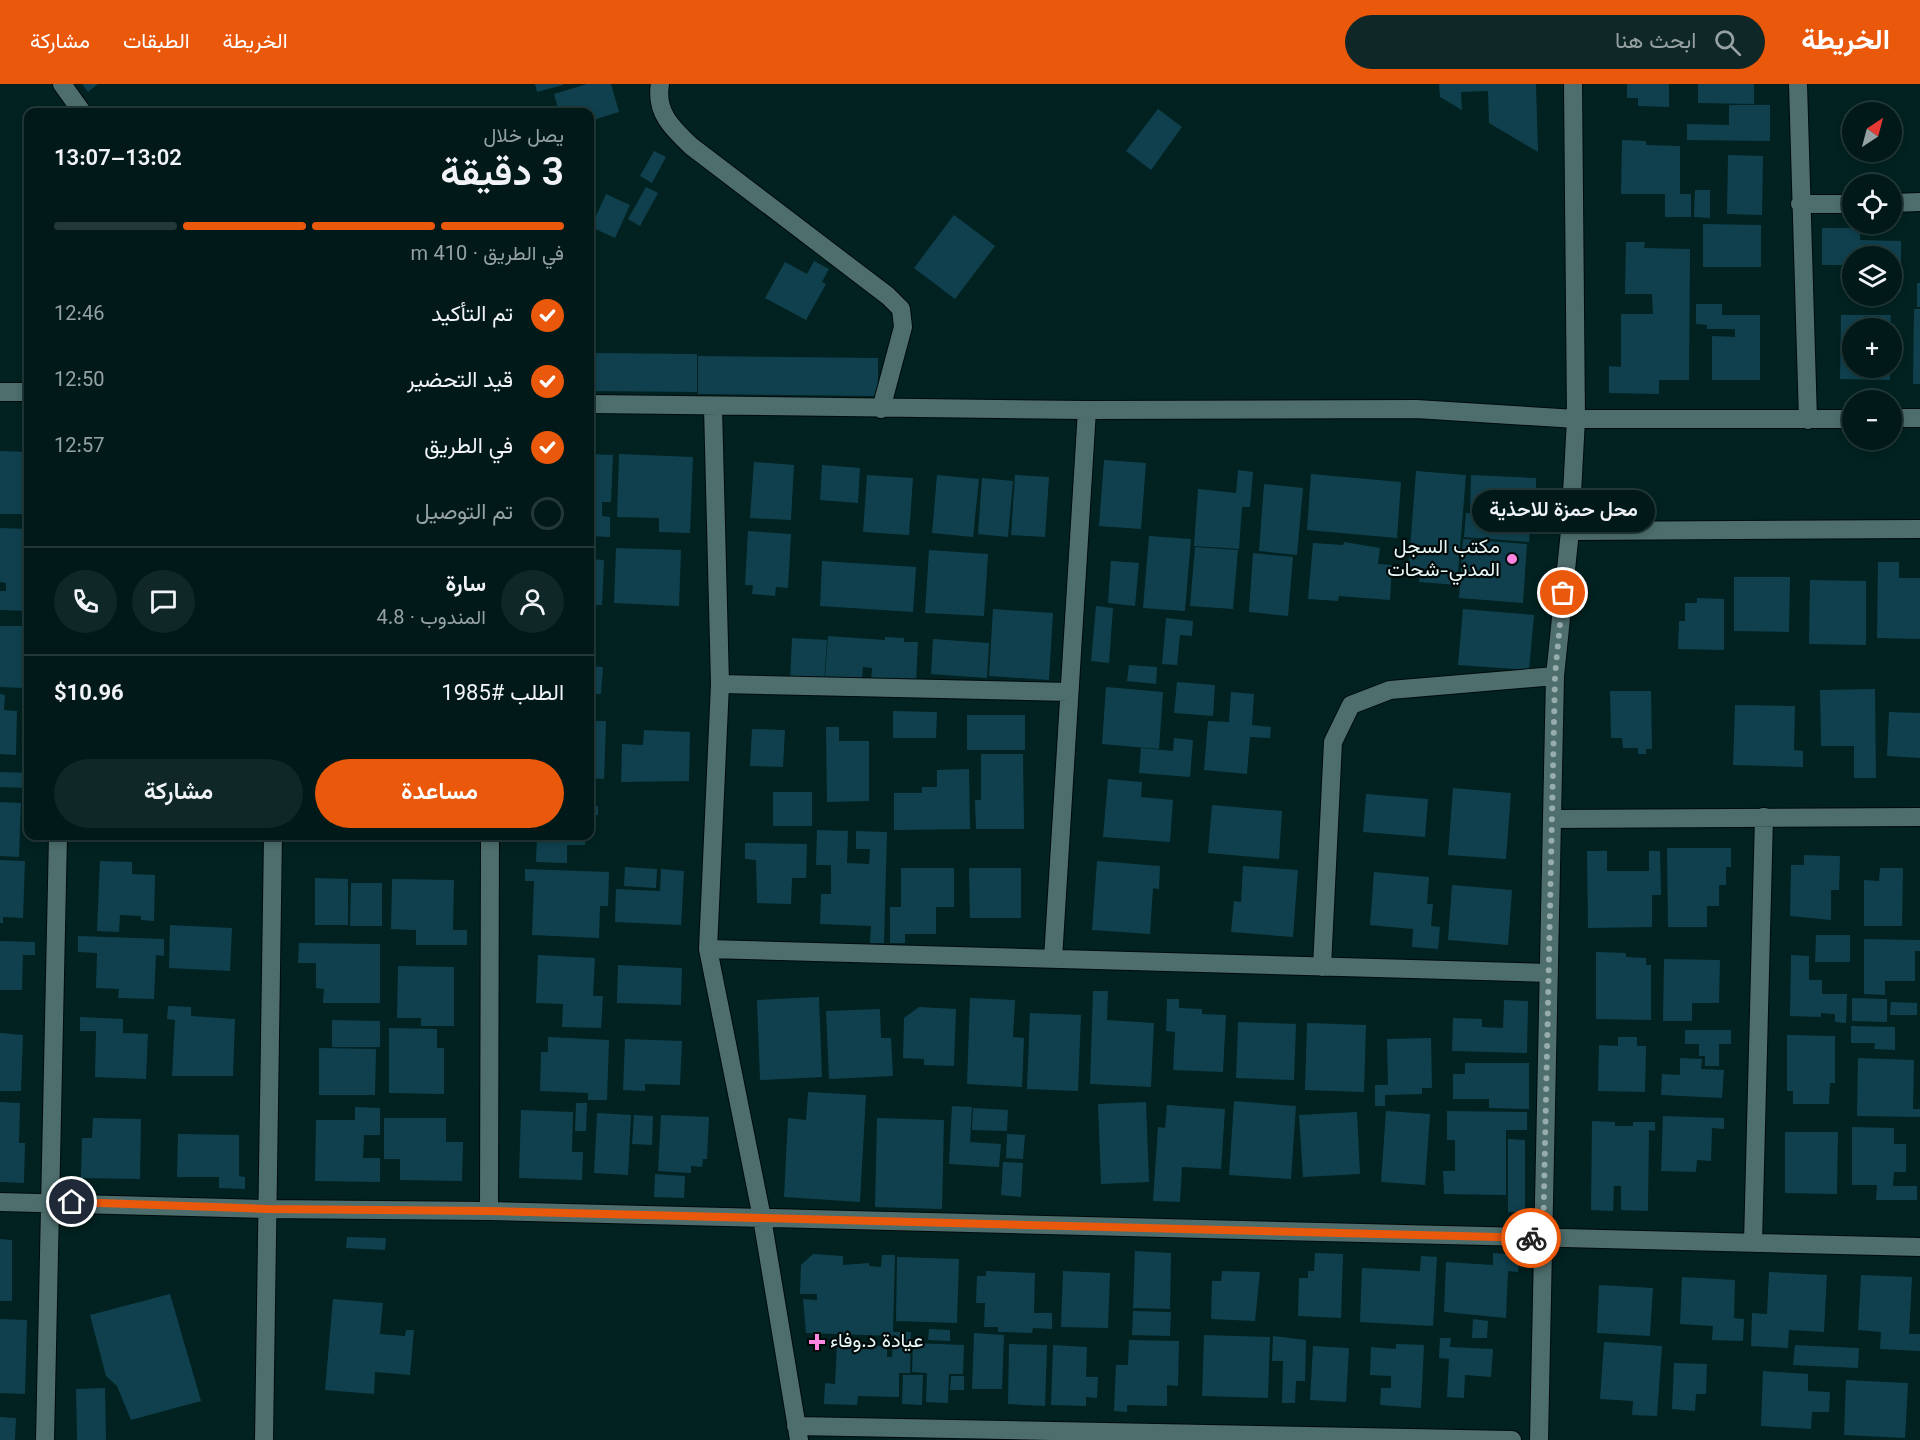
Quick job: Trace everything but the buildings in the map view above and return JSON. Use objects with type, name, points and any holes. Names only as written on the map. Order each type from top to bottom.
[{"type":"street","points":[[62,84],[79,108]]},
{"type":"street","points":[[660,84],[662,111],[670,126],[691,146],[888,296],[901,309],[903,327],[881,409]]},
{"type":"street","points":[[1539,1440],[1555,675],[1570,531],[1576,420],[1572,84]]},
{"type":"street","points":[[1798,84],[1808,420]]},
{"type":"street","points":[[1902,203],[1920,202]]},
{"type":"street","points":[[1800,204],[1842,204]]},
{"type":"street","points":[[0,392],[24,392]]},
{"type":"street","points":[[594,404],[881,409],[1416,409],[1576,420],[1842,419]]},
{"type":"street","points":[[712,407],[720,684],[708,949],[762,1218],[798,1433],[1512,1440]]},
{"type":"street","points":[[1053,959],[1087,410]]},
{"type":"street","points":[[1902,418],[1920,418]]},
{"type":"street","points":[[1570,531],[1920,529]]},
{"type":"street","points":[[1322,967],[1333,742],[1351,705],[1390,690],[1555,675]]},
{"type":"street","points":[[720,684],[1070,692]]},
{"type":"street","points":[[1753,1243],[1764,817]]},
{"type":"street","points":[[1553,819],[1920,817]]},
{"type":"street","points":[[45,1440],[58,840]]},
{"type":"street","points":[[264,1440],[273,840]]},
{"type":"street","points":[[489,1211],[490,840]]},
{"type":"street","points":[[708,949],[1549,973]]},
{"type":"street","points":[[0,1202],[267,1209],[489,1211],[1920,1247]]},
{"type":"way so far","points":[[1531,1238],[1543,1239],[1555,675],[1563,593]]},
{"type":"place","name":"مكتب السجل المدني-شحات","points":[[1512,559]]},
{"type":"place","name":"محل حمزة للاحذية","points":[[1563,593]]},
{"type":"place","name":"عيادة د.وفاء","points":[[817,1342]]},
{"type":"route","points":[[72,1202],[267,1209],[489,1211],[1531,1238]]}]
